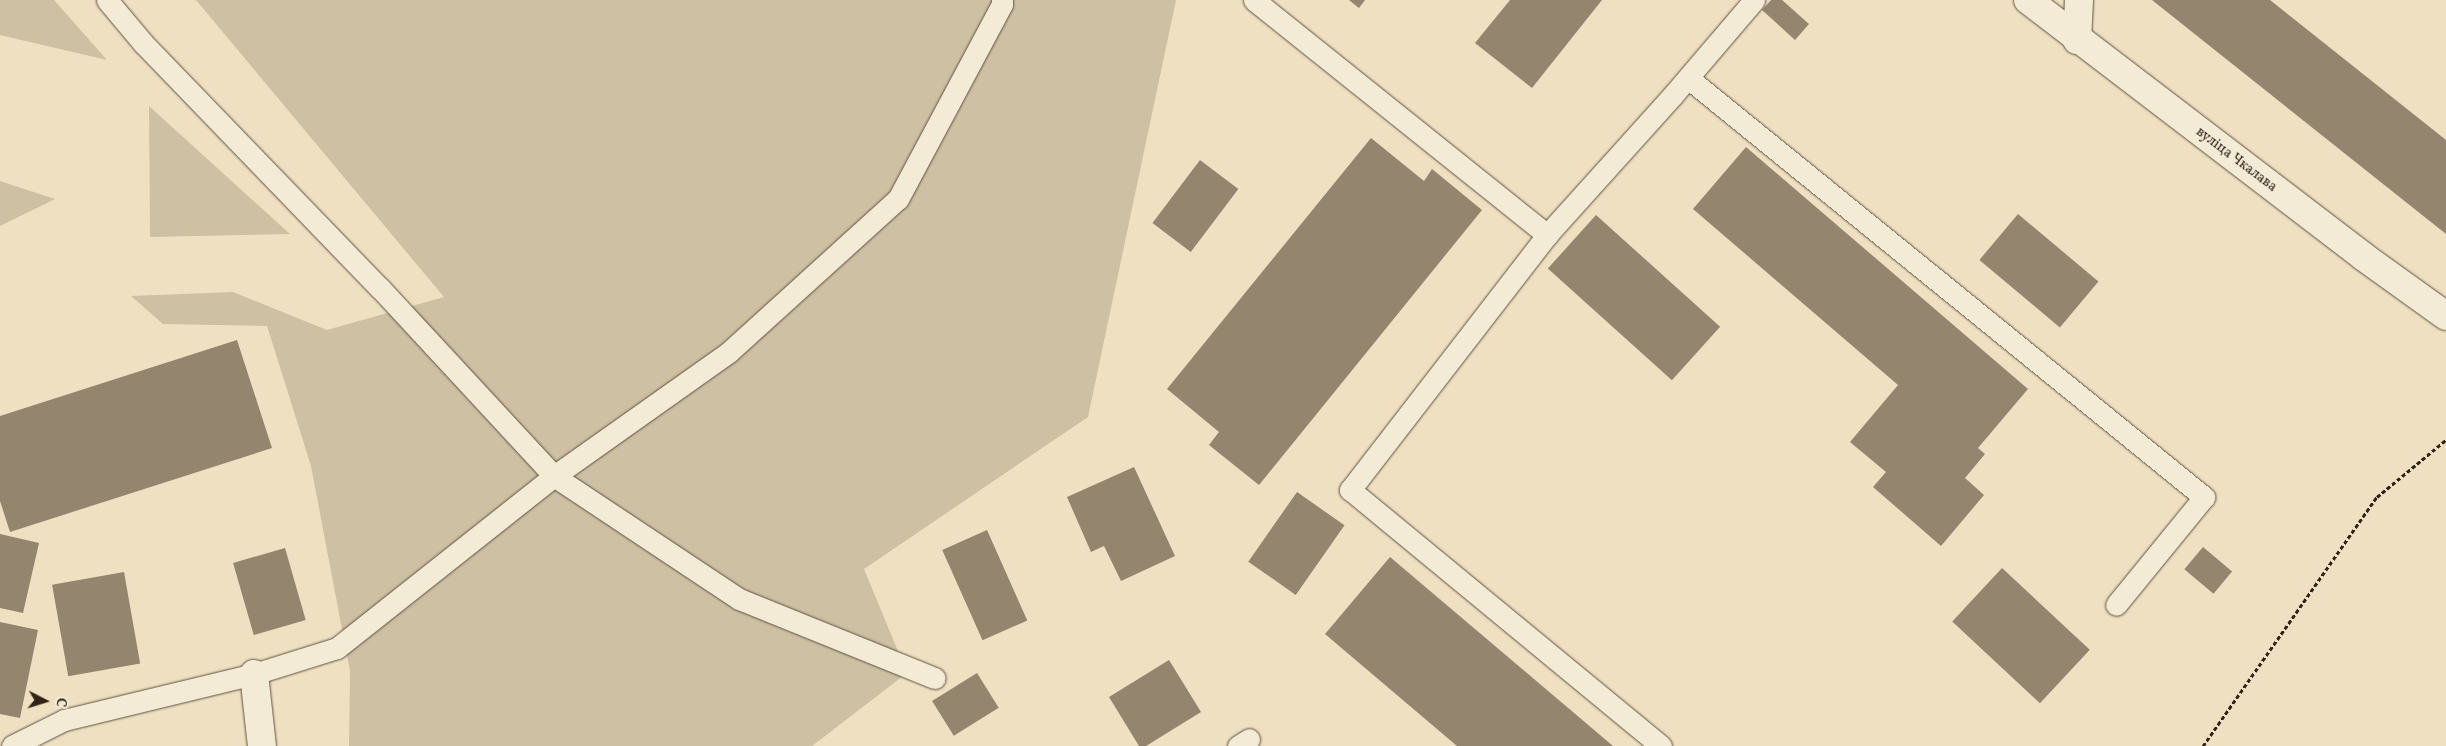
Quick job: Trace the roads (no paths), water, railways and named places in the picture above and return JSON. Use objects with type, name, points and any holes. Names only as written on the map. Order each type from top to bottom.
[{"type":"street","name":"вуліца Чкалава","points":[[2028,0],[2348,245],[2446,316]]},
{"type":"street","points":[[2078,40],[2079,0]]},
{"type":"street","points":[[254,674],[262,746]]},
{"type":"lane","points":[[107,0],[144,43],[380,288],[554,476],[739,599],[935,678]]},
{"type":"lane","points":[[12,746],[64,720],[254,674],[337,648],[554,476],[729,352],[898,199],[1002,4],[1002,0]]},
{"type":"lane","points":[[1254,0],[1547,234]]},
{"type":"lane","points":[[1662,746],[1350,490],[1547,234],[1688,78],[1754,0]]},
{"type":"lane","points":[[1688,78],[2204,496],[2116,605]]}]
